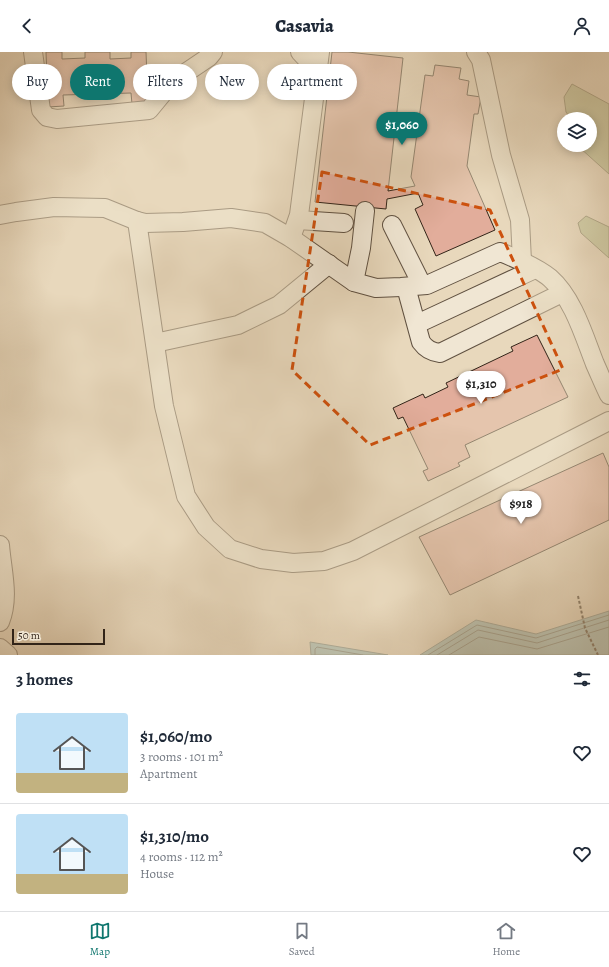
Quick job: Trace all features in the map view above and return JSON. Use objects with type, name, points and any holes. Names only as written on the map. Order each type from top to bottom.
[{"type":"lane","points":[[33,52],[41,110],[47,117],[57,119],[149,110],[172,82],[209,57],[213,52]]},
{"type":"lane","points":[[300,52],[311,64]]},
{"type":"lane","points":[[318,64],[320,52]]},
{"type":"lane","points":[[476,52],[481,60],[501,155],[520,220],[528,265]]},
{"type":"lane","points":[[291,238],[298,220],[300,208],[313,100]]},
{"type":"lane","points":[[0,215],[54,207],[105,208],[145,223],[183,222],[231,218],[265,223],[291,238],[354,282],[376,288],[427,285],[500,252],[550,277],[568,299],[584,333],[609,395]]},
{"type":"lane","points":[[354,282],[361,248],[365,211]]},
{"type":"lane","points":[[298,220],[344,222]]},
{"type":"lane","points":[[137,221],[164,406],[186,496],[206,526],[230,548],[261,559],[293,563],[324,561],[353,551],[609,421]]},
{"type":"lane","points":[[392,225],[414,286],[417,324],[421,342],[425,348],[433,352],[440,353],[562,293]]},
{"type":"lane","points":[[155,343],[238,325],[279,305],[329,264]]},
{"type":"lane","points":[[417,324],[528,265]]},
{"type":"lane","points":[[0,545],[4,612],[0,622]]},
{"type":"lane","points":[[0,648],[8,655]]},
{"type":"path","points":[[578,596],[585,628],[598,655]]},
{"type":"highlighted area","points":[[322,172],[490,210],[563,369],[370,445],[292,370]]},
{"type":"green space","points":[[572,84],[609,104],[609,174],[585,152],[597,152],[597,112],[566,112],[564,97]]},
{"type":"green space","points":[[586,216],[609,227],[609,258],[581,233],[578,223]]},
{"type":"water","points":[[609,611],[609,655],[420,655],[476,620],[536,634]]},
{"type":"water","points":[[310,642],[388,655],[311,655]]},
{"type":"building","points":[[46,52],[62,52],[62,59],[85,58],[85,52],[110,52],[110,59],[131,58],[131,52],[146,52],[146,64],[133,64],[133,100],[148,100],[148,103],[132,104],[131,93],[125,93],[125,64],[70,64],[70,95],[63,95],[64,106],[48,107],[48,100],[62,100],[62,64],[46,64]]},
{"type":"building","points":[[332,52],[348,52],[403,58],[388,191],[415,186],[411,177],[425,75],[433,76],[435,65],[461,68],[459,79],[469,81],[467,95],[481,97],[478,114],[474,114],[467,166],[495,230],[436,256],[415,209],[423,205],[418,193],[387,199],[386,209],[315,202],[327,100],[357,100],[357,64],[331,64]]},
{"type":"building","points":[[537,335],[568,397],[465,445],[470,457],[458,463],[460,466],[428,481],[423,471],[428,469],[403,417],[398,419],[393,408],[423,394],[425,398],[448,387],[446,383],[513,351],[511,347]]},
{"type":"building","points":[[603,453],[609,467],[609,520],[450,595],[419,537]]}]
